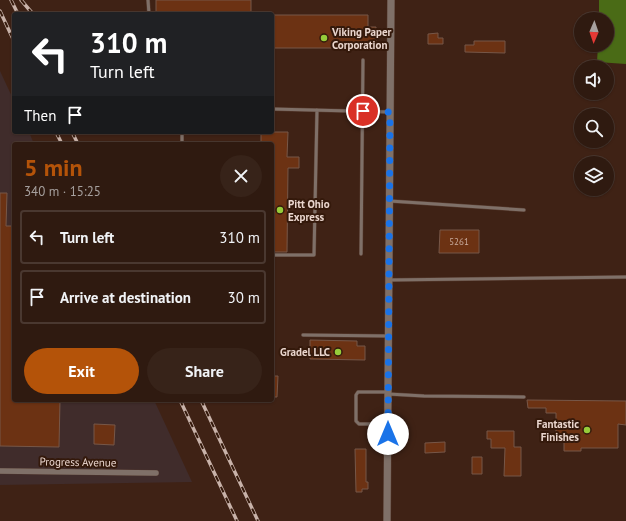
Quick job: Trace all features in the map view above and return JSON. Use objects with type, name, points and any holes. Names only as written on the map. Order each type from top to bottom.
[{"type":"street","points":[[387,521],[391,0]]},
{"type":"street","name":"Progress Avenue","points":[[0,471],[156,473]]},
{"type":"lane","points":[[148,0],[149,12]]},
{"type":"lane","points":[[361,254],[363,60]]},
{"type":"lane","points":[[274,109],[390,112]]},
{"type":"lane","points":[[274,255],[314,255],[317,110]]},
{"type":"lane","points":[[390,201],[524,210]]},
{"type":"lane","points":[[389,280],[626,277]]},
{"type":"lane","points":[[303,335],[389,336]]},
{"type":"lane","points":[[388,424],[359,424],[356,421],[356,395],[358,392],[424,396],[524,397]]},
{"type":"shaded area","points":[[0,71],[12,97],[12,134],[30,134],[33,142],[12,142],[12,402],[155,402],[192,482],[0,485]]},
{"type":"green space","points":[[599,0],[626,0],[626,64],[614,63],[614,60],[597,60],[598,52],[614,52],[614,12],[599,12]]},
{"type":"building","points":[[156,0],[251,0],[251,12],[156,12]]},
{"type":"building","name":"Viking Paper Corporation","points":[[274,15],[368,15],[368,27],[376,27],[376,48],[274,48]]},
{"type":"building","points":[[438,33],[438,38],[443,38],[443,44],[428,44],[428,34]]},
{"type":"building","points":[[474,41],[505,41],[505,53],[465,52],[465,45],[474,45]]},
{"type":"building","name":"Pitt Ohio Express","points":[[288,132],[287,157],[299,157],[299,168],[288,168],[287,252],[274,252],[274,142],[261,142],[261,134]]},
{"type":"building","points":[[0,193],[7,193],[6,226],[12,226],[12,402],[60,402],[59,447],[0,446]]},
{"type":"building","points":[[440,230],[479,230],[479,253],[439,253]]},
{"type":"building","name":"Gradel LLC","points":[[310,340],[357,341],[357,346],[365,346],[365,360],[310,359]]},
{"type":"building","points":[[274,376],[278,376],[277,397],[274,397]]},
{"type":"building","name":"Fantastic Finishes","points":[[527,400],[626,401],[626,425],[618,424],[618,448],[581,448],[581,451],[564,451],[564,436],[556,436],[556,413],[546,413],[546,408],[528,408]]},
{"type":"building","points":[[94,424],[115,425],[114,445],[94,444]]},
{"type":"building","points":[[487,431],[514,431],[514,447],[521,447],[521,476],[504,476],[505,448],[491,448],[491,439],[487,439]]},
{"type":"building","points":[[445,442],[445,452],[425,453],[425,443]]},
{"type":"building","points":[[355,449],[366,449],[366,482],[368,482],[368,489],[362,489],[362,492],[356,492]]},
{"type":"building","points":[[472,457],[482,457],[482,474],[472,474]]},
{"type":"railway","points":[[11,0],[17,12]]},
{"type":"railway","points":[[21,0],[31,12]]},
{"type":"railway","points":[[0,11],[12,37]]},
{"type":"railway","points":[[57,134],[61,142]]},
{"type":"railway","points":[[73,134],[77,142]]},
{"type":"railway","points":[[181,402],[237,521]]},
{"type":"railway","points":[[202,402],[258,521]]},
{"type":"place","name":"Viking Paper Corporation","points":[[324,38]]},
{"type":"place","name":"Pitt Ohio Express","points":[[280,210]]},
{"type":"place","name":"Gradel LLC","points":[[338,352]]},
{"type":"place","name":"Fantastic Finishes","points":[[587,430]]},
{"type":"route","points":[[363,111],[390,112],[388,434]]}]
